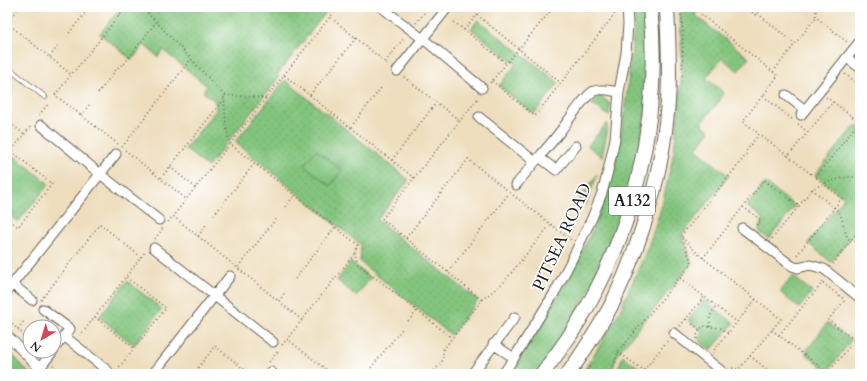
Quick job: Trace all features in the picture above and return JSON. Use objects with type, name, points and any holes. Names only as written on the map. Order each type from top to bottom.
[{"type":"main road","name":"A132","points":[[542,374],[574,329],[609,264],[624,226],[638,179],[645,146],[652,78],[650,7]]},
{"type":"main road","name":"A132","points":[[568,374],[612,303],[627,270],[642,230],[655,185],[666,120],[669,78],[666,7]]},
{"type":"street","points":[[381,7],[482,88]]},
{"type":"street","points":[[397,71],[448,7]]},
{"type":"street","name":"PITSEA ROAD","points":[[503,374],[555,292],[572,261],[602,193],[615,139],[619,92],[626,53],[628,24],[627,7]]},
{"type":"street","points":[[786,95],[803,112],[860,41]]},
{"type":"street","points":[[847,58],[860,68]]},
{"type":"street","points":[[513,189],[593,91],[619,92]]},
{"type":"street","points":[[479,117],[537,159],[556,170],[576,146]]},
{"type":"street","points":[[40,125],[100,174],[164,223]]},
{"type":"street","points":[[62,339],[70,329],[38,304],[10,288],[119,151]]},
{"type":"street","points":[[742,228],[792,266],[798,268],[810,265],[831,270],[860,298]]},
{"type":"street","points":[[152,246],[273,342]]},
{"type":"street","points":[[153,374],[230,276]]},
{"type":"street","points":[[472,374],[493,344],[515,317]]},
{"type":"street","points":[[674,333],[728,371]]},
{"type":"street","points":[[7,335],[42,371],[48,359]]},
{"type":"street","points":[[64,336],[111,373]]},
{"type":"street","points":[[493,344],[514,358]]},
{"type":"lane","points":[[7,66],[44,97]]},
{"type":"path","points":[[20,7],[7,23],[72,75]]},
{"type":"path","points":[[69,33],[90,7]]},
{"type":"path","points":[[126,7],[56,95],[81,115],[119,151],[161,178],[186,199]]},
{"type":"path","points":[[142,7],[224,95],[226,126],[230,144],[358,245],[355,252],[269,362]]},
{"type":"path","points":[[78,338],[141,257],[152,246],[164,223],[173,216],[196,188],[338,7]]},
{"type":"path","points":[[464,30],[483,7]]},
{"type":"path","points":[[492,81],[535,116],[620,7]]},
{"type":"path","points":[[699,7],[702,15],[778,76],[743,121],[842,198],[793,260]]},
{"type":"path","points":[[746,7],[756,15],[757,13],[795,44]]},
{"type":"path","points":[[757,13],[762,7]]},
{"type":"path","points":[[773,72],[816,17],[816,7]]},
{"type":"path","points":[[476,15],[561,83]]},
{"type":"path","points":[[330,17],[460,121]]},
{"type":"path","points":[[816,17],[851,45]]},
{"type":"path","points":[[98,93],[119,66],[124,64],[156,22]]},
{"type":"path","points":[[454,22],[506,63]]},
{"type":"path","points":[[310,95],[356,38]]},
{"type":"path","points":[[50,57],[58,46]]},
{"type":"path","points":[[119,151],[191,59]]},
{"type":"path","points":[[843,72],[860,85]]},
{"type":"path","points":[[284,75],[414,178],[382,219],[482,300]]},
{"type":"path","points":[[351,127],[381,88]]},
{"type":"path","points":[[224,95],[266,98]]},
{"type":"path","points":[[816,178],[860,122],[824,95]]},
{"type":"path","points":[[763,96],[808,132]]},
{"type":"path","points":[[161,178],[224,99]]},
{"type":"path","points":[[392,160],[436,102]]},
{"type":"path","points":[[788,156],[832,102]]},
{"type":"path","points":[[81,115],[91,103]]},
{"type":"path","points":[[7,120],[24,134]]},
{"type":"path","points":[[681,236],[746,155],[746,151],[759,134]]},
{"type":"path","points":[[7,156],[11,151],[52,184],[18,227],[7,218]]},
{"type":"path","points":[[406,238],[468,159],[513,189],[572,241]]},
{"type":"path","points":[[214,215],[255,163]]},
{"type":"path","points":[[170,167],[196,188]]},
{"type":"path","points":[[770,242],[812,189],[847,177],[860,177]]},
{"type":"path","points":[[703,258],[764,180],[799,206]]},
{"type":"path","points":[[448,272],[513,189]]},
{"type":"path","points":[[812,189],[839,212],[847,237],[860,245]]},
{"type":"path","points":[[285,208],[295,195]]},
{"type":"path","points":[[743,207],[761,220],[757,224],[756,231]]},
{"type":"path","points":[[173,216],[302,320]]},
{"type":"path","points":[[230,276],[276,219]]},
{"type":"path","points":[[38,304],[100,224],[141,257]]},
{"type":"path","points":[[432,374],[443,360],[443,350],[482,300],[503,283],[551,224]]},
{"type":"path","points":[[198,236],[206,225]]},
{"type":"path","points":[[295,279],[336,227]]},
{"type":"path","points":[[779,335],[823,283],[860,229]]},
{"type":"path","points":[[681,236],[698,254],[781,319],[739,369],[728,371]]},
{"type":"path","points":[[611,374],[618,352],[692,263],[681,236]]},
{"type":"path","points":[[355,252],[358,264],[452,338]]},
{"type":"path","points":[[111,373],[134,348],[166,308],[126,277]]},
{"type":"path","points":[[679,278],[737,322]]},
{"type":"path","points":[[823,283],[844,300]]},
{"type":"path","points":[[279,301],[286,291]]},
{"type":"path","points":[[772,330],[828,374],[855,340],[828,320],[848,296]]},
{"type":"path","points":[[716,356],[712,352],[756,299]]},
{"type":"path","points":[[710,327],[710,315],[717,307]]},
{"type":"path","points":[[408,321],[416,311]]},
{"type":"path","points":[[94,317],[134,348]]},
{"type":"path","points":[[7,318],[22,333]]},
{"type":"path","points":[[686,319],[700,330]]},
{"type":"path","points":[[18,329],[22,324]]},
{"type":"path","points":[[700,344],[696,338],[704,326],[721,328],[728,333]]},
{"type":"path","points":[[366,374],[402,329]]},
{"type":"path","points":[[287,339],[332,374]]},
{"type":"path","points":[[193,374],[215,346],[250,374]]},
{"type":"path","points":[[618,352],[649,374]]},
{"type":"path","points":[[750,356],[773,374]]},
{"type":"path","points":[[52,363],[64,374]]},
{"type":"green space","points":[[121,7],[330,7],[277,75],[279,77],[208,167],[185,149],[216,110],[215,101],[203,92],[207,86],[163,50],[158,57],[144,45],[132,60],[100,34]]},
{"type":"green space","points":[[633,7],[645,7],[647,32],[647,103],[634,175],[617,230],[597,276],[565,334],[536,374],[511,374],[548,314],[573,269],[588,240],[605,198],[617,155],[621,133],[635,22]]},
{"type":"green space","points":[[680,7],[695,7],[696,16],[749,58],[738,71],[722,58],[706,78],[724,93],[701,123],[710,131],[696,149],[729,176],[681,236],[692,263],[618,353],[611,374],[582,374],[618,315],[648,247],[662,205],[674,152],[682,73]]},
{"type":"green space","points":[[478,20],[559,83],[534,114],[499,86],[516,64],[471,29]]},
{"type":"green space","points":[[285,80],[409,180],[377,220],[478,300],[451,335],[360,262],[361,245],[235,142]]},
{"type":"green space","points":[[598,96],[601,96],[610,104],[609,116],[591,103]]},
{"type":"green space","points":[[607,123],[607,132],[602,157],[588,146]]},
{"type":"green space","points":[[860,125],[860,226],[831,262],[808,243],[844,198],[815,175],[852,129]]},
{"type":"green space","points":[[316,150],[342,170],[330,186],[304,165]]},
{"type":"green space","points":[[12,154],[49,184],[18,222],[7,214],[7,160]]},
{"type":"green space","points":[[597,175],[586,205],[579,199]]},
{"type":"green space","points":[[765,183],[795,206],[769,239],[759,230],[764,219],[747,206]]},
{"type":"green space","points":[[351,262],[371,278],[356,296],[337,280]]},
{"type":"green space","points":[[793,276],[812,292],[799,308],[780,292]]},
{"type":"green space","points":[[127,281],[162,309],[134,345],[99,317]]},
{"type":"green space","points":[[704,300],[734,323],[711,350],[701,342],[699,338],[702,331],[688,320]]},
{"type":"green space","points":[[827,323],[851,340],[828,371],[805,353]]},
{"type":"green space","points":[[8,350],[30,374],[7,374]]},
{"type":"green space","points":[[623,356],[648,374],[615,374]]}]
